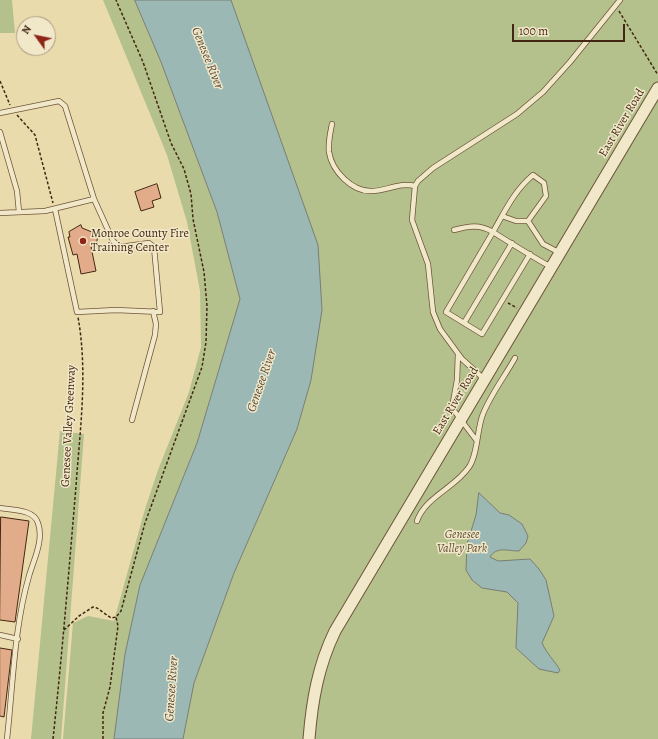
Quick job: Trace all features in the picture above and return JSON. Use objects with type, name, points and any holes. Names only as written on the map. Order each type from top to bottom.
[{"type":"street","name":"East River Road","points":[[309,739],[314,693],[321,664],[329,642],[353,599],[658,88]]},
{"type":"lane","points":[[484,379],[458,354],[440,329],[433,312],[428,264],[412,220],[415,186],[418,181],[438,165],[517,114],[543,92],[620,0]]},
{"type":"lane","points":[[0,113],[59,101],[65,106],[94,199],[113,241],[120,247],[150,243],[154,247],[160,312],[116,310],[77,312],[55,209]]},
{"type":"lane","points":[[332,124],[329,139],[330,158],[335,169],[349,183],[362,190],[370,192],[403,185],[415,186]]},
{"type":"lane","points":[[0,132],[17,191],[19,212]]},
{"type":"lane","points":[[502,216],[516,222],[528,221],[546,196],[544,183],[533,175],[522,185],[507,206],[446,312],[482,334],[530,254]]},
{"type":"lane","points":[[0,213],[55,209],[94,199]]},
{"type":"lane","points":[[528,221],[543,244],[560,253]]},
{"type":"lane","points":[[454,230],[466,226],[479,226],[493,232],[551,267]]},
{"type":"lane","points":[[464,323],[512,243]]},
{"type":"lane","points":[[132,420],[156,331],[154,311]]},
{"type":"lane","points":[[458,354],[458,380],[452,408],[477,441]]},
{"type":"lane","points":[[417,521],[419,514],[429,503],[451,486],[470,466],[482,414],[515,358]]},
{"type":"lane","points":[[0,508],[27,512],[38,521],[40,534],[38,548],[24,596],[7,739]]},
{"type":"lane","points":[[0,636],[18,639]]},
{"type":"path","points":[[614,7],[626,20],[658,76]]},
{"type":"path","points":[[0,81],[14,111],[35,135],[55,209]]},
{"type":"path","name":"Genesee Valley Greenway","points":[[53,739],[69,575],[84,380],[82,345],[77,312]]},
{"type":"path","points":[[103,739],[103,713],[110,687],[118,626],[116,617]]},
{"type":"green space","points":[[0,0],[12,0],[15,33],[0,33]]},
{"type":"green space","points":[[103,0],[135,0],[161,62],[217,212],[240,299],[197,443],[140,585],[125,654],[114,739],[63,739],[73,623],[88,616],[114,621],[145,509],[158,470],[189,392],[201,347],[200,291],[187,222],[167,155]]},
{"type":"green space","name":"Genesee Valley Park","points":[[231,0],[658,0],[658,739],[183,739],[194,683],[234,573],[297,429],[311,380],[239,24]]},
{"type":"green space","points":[[60,431],[84,434],[61,739],[31,739]]},
{"type":"water","name":"Genesee River","points":[[135,0],[231,0],[318,245],[322,310],[311,380],[297,429],[234,573],[194,683],[183,739],[114,739],[125,654],[140,585],[197,443],[240,299],[217,212],[161,62]]},
{"type":"water","points":[[479,493],[500,513],[509,515],[522,524],[528,536],[526,543],[519,551],[499,550],[490,557],[498,561],[530,559],[546,580],[554,616],[542,643],[560,670],[558,673],[539,669],[516,648],[518,603],[507,592],[482,588],[472,580],[466,570],[467,544],[476,515]]},
{"type":"building","points":[[157,184],[161,198],[152,201],[154,207],[141,211],[135,192]]},
{"type":"building","name":"Monroe County Fire Training Center","points":[[81,225],[82,228],[92,232],[95,236],[98,235],[96,246],[91,247],[96,271],[81,274],[77,254],[73,255],[68,237],[70,237],[69,232]]},
{"type":"building","points":[[1,517],[29,521],[15,622],[0,620]]},
{"type":"building","points":[[0,648],[12,650],[4,717],[0,716]]},
{"type":"place","name":"Monroe County Fire Training Center","points":[[83,241]]}]
